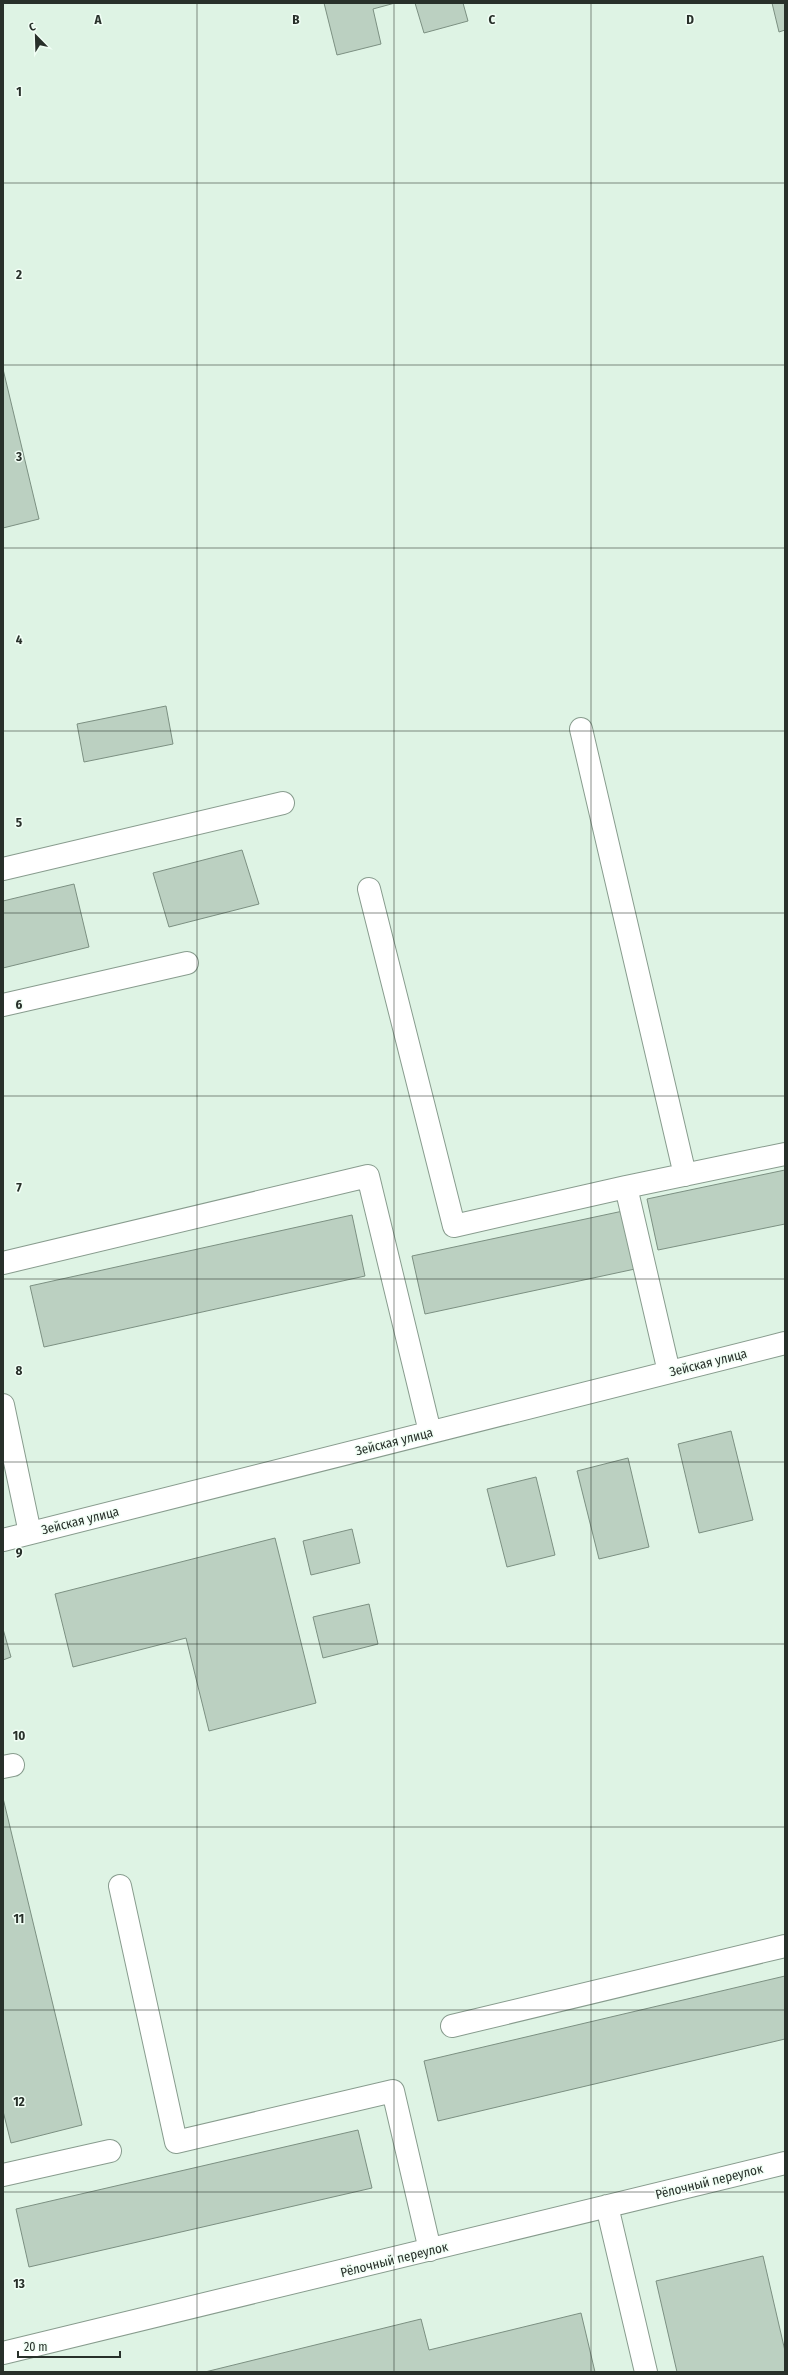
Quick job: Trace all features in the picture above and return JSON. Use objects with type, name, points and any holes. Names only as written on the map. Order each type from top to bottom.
[{"type":"street","points":[[581,729],[685,1175]]},
{"type":"street","points":[[3,869],[282,803]]},
{"type":"street","points":[[369,889],[454,1226],[626,1187],[785,1154]]},
{"type":"street","points":[[3,1005],[187,963]]},
{"type":"street","points":[[3,1263],[368,1176],[430,1432]]},
{"type":"street","points":[[626,1187],[669,1372]]},
{"type":"street","name":"Зейская улица","points":[[3,1540],[785,1343]]},
{"type":"street","points":[[3,1405],[30,1533]]},
{"type":"street","points":[[120,1886],[176,2142],[393,2092],[430,2250]]},
{"type":"street","points":[[452,2026],[785,1946]]},
{"type":"street","points":[[3,2175],[110,2151]]},
{"type":"street","name":"Рёлочный переулок","points":[[3,2353],[785,2163]]},
{"type":"street","points":[[607,2206],[646,2372]]},
{"type":"building","points":[[324,3],[395,3],[373,9],[381,44],[337,55]]},
{"type":"building","points":[[415,3],[463,3],[468,21],[424,33]]},
{"type":"building","points":[[772,3],[785,3],[785,30],[779,32]]},
{"type":"building","points":[[3,369],[39,519],[3,528]]},
{"type":"building","points":[[166,706],[173,744],[84,762],[77,724]]},
{"type":"building","points":[[242,850],[259,904],[169,927],[153,873]]},
{"type":"building","points":[[74,884],[89,947],[3,968],[3,901]]},
{"type":"building","points":[[785,1170],[785,1224],[658,1250],[647,1199]]},
{"type":"building","points":[[623,1211],[635,1269],[425,1314],[412,1256]]},
{"type":"building","points":[[352,1215],[365,1276],[44,1347],[30,1286]]},
{"type":"building","points":[[731,1431],[753,1520],[699,1533],[678,1444]]},
{"type":"building","points":[[628,1458],[649,1547],[599,1559],[577,1471]]},
{"type":"building","points":[[536,1477],[555,1555],[507,1567],[487,1489]]},
{"type":"building","points":[[352,1529],[360,1563],[311,1575],[303,1541]]},
{"type":"building","points":[[275,1538],[316,1703],[209,1731],[186,1638],[73,1667],[55,1594]]},
{"type":"building","points":[[369,1604],[378,1644],[323,1658],[313,1617]]},
{"type":"building","points":[[3,1629],[11,1657],[3,1660]]},
{"type":"building","points":[[3,1798],[82,2125],[11,2143],[3,2111]]},
{"type":"building","points":[[785,1976],[785,2039],[438,2121],[424,2061]]},
{"type":"building","points":[[358,2130],[372,2188],[29,2267],[16,2209]]},
{"type":"building","points":[[763,2256],[785,2351],[785,2372],[677,2372],[656,2281]]},
{"type":"building","points":[[581,2313],[595,2372],[205,2372],[421,2319],[429,2350]]}]
